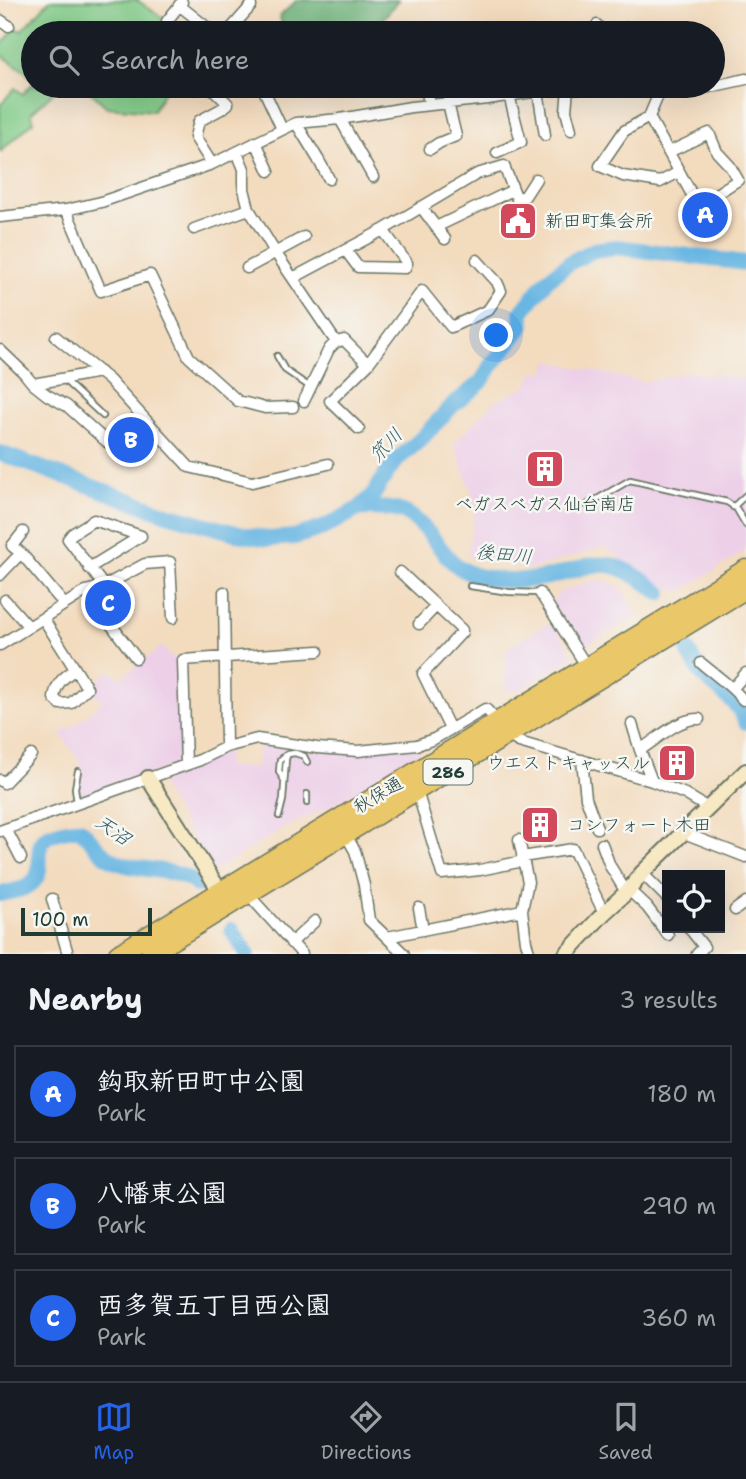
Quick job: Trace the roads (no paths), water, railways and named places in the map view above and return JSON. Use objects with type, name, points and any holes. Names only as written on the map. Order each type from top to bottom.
[{"type":"highway","name":"秋保通","points":[[157,952],[417,791],[587,667],[746,569]]},
{"type":"highway","name":"秋保通","points":[[118,954],[220,891],[746,589]]},
{"type":"street","points":[[167,21],[182,3],[201,21]]},
{"type":"street","points":[[238,21],[251,6]]},
{"type":"street","points":[[0,20],[9,26]]},
{"type":"street","points":[[725,84],[746,79]]},
{"type":"street","points":[[212,164],[195,137],[199,121],[228,104],[222,98]]},
{"type":"street","points":[[268,98],[282,129]]},
{"type":"street","points":[[428,98],[430,105]]},
{"type":"street","points":[[0,217],[66,210],[101,202],[212,164],[296,123],[489,98]]},
{"type":"street","points":[[497,153],[521,142],[510,98]]},
{"type":"street","points":[[539,98],[545,135]]},
{"type":"street","points":[[567,98],[566,111],[571,130]]},
{"type":"street","points":[[656,98],[649,117],[624,131],[600,166],[623,176],[660,182],[679,172]]},
{"type":"street","points":[[430,149],[456,136],[448,103]]},
{"type":"street","points":[[649,117],[696,202],[702,203],[738,180],[717,152],[709,133],[669,152]]},
{"type":"street","points":[[340,119],[373,177]]},
{"type":"street","points":[[296,123],[329,179]]},
{"type":"street","points":[[256,142],[270,171]]},
{"type":"street","points":[[237,152],[244,169],[244,189],[249,209],[275,253],[336,342]]},
{"type":"street","points":[[293,278],[346,251],[477,174],[504,166],[517,199],[525,196],[536,179]]},
{"type":"street","points":[[436,227],[513,190]]},
{"type":"street","points":[[421,207],[445,239]]},
{"type":"street","points":[[194,229],[249,209]]},
{"type":"street","points":[[66,210],[101,290],[150,275],[189,357],[238,401],[265,408],[293,407]]},
{"type":"street","points":[[346,251],[358,267],[405,268],[407,263],[383,230]]},
{"type":"street","points":[[247,268],[304,237]]},
{"type":"street","points":[[359,429],[330,401],[368,364],[422,291],[451,327],[488,310],[501,291],[497,282],[477,260]]},
{"type":"street","points":[[55,337],[109,380],[189,467],[252,482],[328,464]]},
{"type":"street","points":[[304,401],[329,349],[336,342],[344,340],[368,364]]},
{"type":"street","points":[[0,350],[33,384],[67,406],[108,443]]},
{"type":"street","points":[[33,384],[100,372]]},
{"type":"street","points":[[89,568],[141,536],[94,520],[68,539],[89,568],[103,586]]},
{"type":"street","points":[[23,532],[12,546],[64,604]]},
{"type":"street","points":[[0,575],[21,553]]},
{"type":"street","points":[[0,645],[86,591],[103,586],[145,564],[170,562],[173,618]]},
{"type":"street","points":[[400,572],[462,630],[423,674],[450,729]]},
{"type":"street","points":[[86,591],[136,658]]},
{"type":"street","points":[[224,592],[226,747]]},
{"type":"street","points":[[540,593],[587,667]]},
{"type":"street","points":[[5,600],[29,627]]},
{"type":"street","points":[[419,624],[436,606]]},
{"type":"street","points":[[43,618],[75,669]]},
{"type":"street","points":[[186,765],[183,660],[318,651]]},
{"type":"street","points":[[701,663],[743,699]]},
{"type":"street","points":[[733,688],[746,673]]},
{"type":"street","points":[[22,858],[3,830],[186,765],[244,741],[257,739],[358,751],[425,743],[485,709],[519,742],[652,780],[685,794],[708,808]]},
{"type":"street","points":[[640,750],[683,722],[699,719]]},
{"type":"street","points":[[632,724],[652,780]]},
{"type":"street","points":[[0,780],[4,783],[31,755]]},
{"type":"street","points":[[582,760],[586,798],[597,828]]},
{"type":"street","points":[[566,954],[629,890],[642,873],[746,771]]},
{"type":"street","points":[[148,778],[220,891]]},
{"type":"street","points":[[417,791],[442,874],[481,870],[573,849],[604,914]]},
{"type":"street","points":[[684,833],[746,857]]},
{"type":"street","points":[[346,835],[355,851],[369,920],[404,954]]},
{"type":"street","points":[[519,840],[528,882],[522,910],[530,954]]},
{"type":"street","points":[[602,844],[610,866],[623,887],[661,920],[668,935]]},
{"type":"street","points":[[642,873],[662,893]]},
{"type":"street","points":[[249,894],[302,954]]},
{"type":"street","points":[[52,899],[68,954]]},
{"type":"street","points":[[419,908],[423,930]]},
{"type":"street","points":[[387,937],[522,910]]},
{"type":"street","points":[[291,943],[314,921]]},
{"type":"street","points":[[694,933],[704,947],[697,954]]},
{"type":"lane","points":[[277,356],[285,370],[310,387]]},
{"type":"lane","points":[[63,379],[103,416]]},
{"type":"lane","points":[[587,505],[630,480],[727,502],[746,525]]},
{"type":"lane","points":[[733,507],[746,495]]},
{"type":"lane","points":[[470,586],[540,593]]},
{"type":"lane","points":[[279,816],[288,754],[300,754],[307,762]]},
{"type":"lane","points":[[77,804],[75,788],[78,771]]},
{"type":"lane","points":[[307,794],[307,803]]},
{"type":"waterway","name":"笊川","points":[[0,453],[167,514],[239,534],[270,539],[294,537],[323,528],[360,508],[374,494],[399,458],[452,406],[481,382],[523,325],[521,313],[547,280],[569,263],[594,250],[616,247],[746,263]]},
{"type":"waterway","name":"後田川","points":[[360,508],[406,513],[421,524],[449,559],[467,572],[478,576],[527,580],[603,564],[629,572],[660,593]]},
{"type":"waterway","name":"後田川","points":[[687,649],[702,674],[735,704],[746,722]]},
{"type":"waterway","name":"天沼","points":[[0,894],[31,884],[37,877],[42,841],[48,836],[75,829],[80,829],[101,852],[117,862],[137,868],[169,872],[197,885]]},
{"type":"waterway","name":"天沼","points":[[232,930],[247,954]]},
{"type":"place","name":"鈎取新田町中公園","points":[[705,215]]},
{"type":"place","name":"新田町集会所","points":[[518,221]]},
{"type":"place","name":"八幡東公園","points":[[131,440]]},
{"type":"place","name":"ベガスベガス仙台南店","points":[[545,469]]},
{"type":"place","name":"西多賀五丁目西公園","points":[[108,603]]},
{"type":"place","name":"ウエストキャッスル","points":[[677,763]]},
{"type":"place","name":"コンフォート木田","points":[[540,825]]}]
